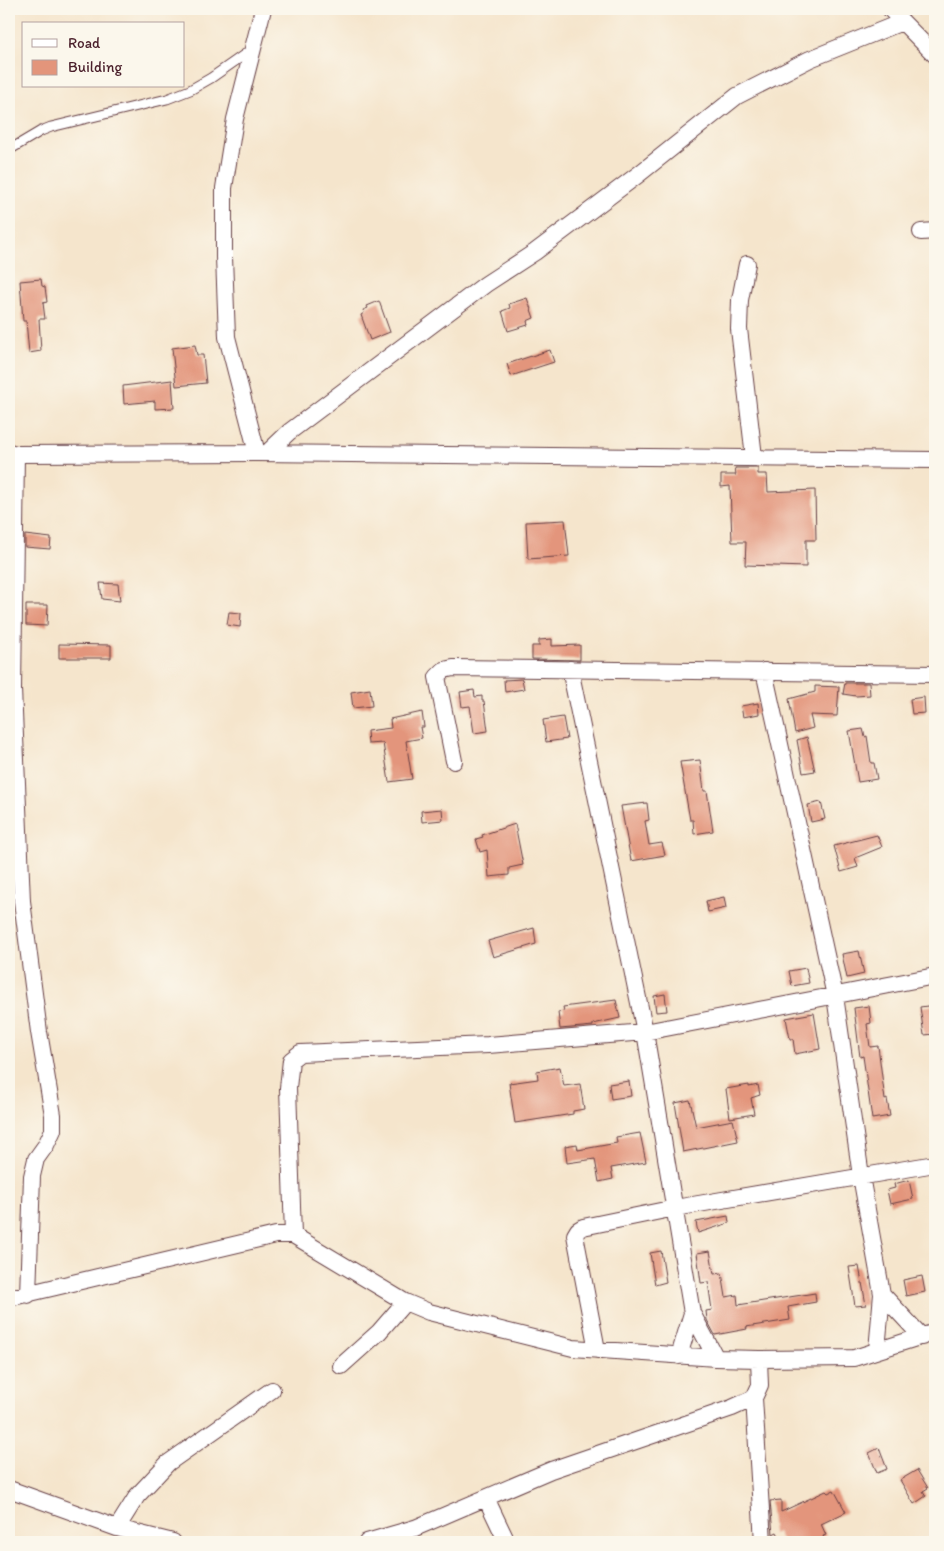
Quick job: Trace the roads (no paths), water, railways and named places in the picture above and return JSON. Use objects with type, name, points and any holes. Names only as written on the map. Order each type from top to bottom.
[{"type":"street","points":[[262,453],[227,337],[224,188],[235,119],[263,9]]},
{"type":"street","points":[[890,9],[935,55]]},
{"type":"street","points":[[262,453],[486,284],[535,252],[639,174],[736,96],[810,59],[902,22]]},
{"type":"street","points":[[746,264],[740,300],[739,329],[754,457]]},
{"type":"street","points":[[28,1295],[32,1176],[36,1159],[46,1145],[53,1130],[53,1115],[38,1032],[22,901],[14,689],[12,453],[262,453],[935,460]]},
{"type":"street","points":[[454,761],[437,677],[441,672],[454,668],[935,674]]},
{"type":"street","points":[[570,669],[645,1032],[692,1313],[716,1358]]},
{"type":"street","points":[[764,671],[835,996],[861,1176],[882,1294],[876,1350]]},
{"type":"street","points":[[293,1235],[288,1080],[291,1060],[300,1053],[488,1045],[645,1032],[935,976]]},
{"type":"street","points":[[597,1350],[575,1235],[583,1227],[675,1208],[935,1164]]},
{"type":"street","points":[[9,1298],[276,1235],[293,1235],[405,1302],[429,1312],[573,1348],[759,1360],[854,1358],[928,1334]]},
{"type":"street","points":[[882,1294],[928,1334]]},
{"type":"street","points":[[341,1366],[379,1332],[405,1302]]},
{"type":"street","points":[[679,1356],[692,1313]]},
{"type":"street","points":[[759,1360],[760,1384],[754,1398],[763,1542]]},
{"type":"street","points":[[118,1528],[137,1496],[168,1463],[272,1390]]},
{"type":"street","points":[[377,1541],[415,1528],[551,1470],[732,1408],[754,1398]]},
{"type":"street","points":[[9,1489],[118,1528],[173,1542]]},
{"type":"street","points":[[486,1498],[507,1542]]},
{"type":"lane","points":[[9,150],[51,127],[167,99],[190,90],[211,78],[253,48]]}]
